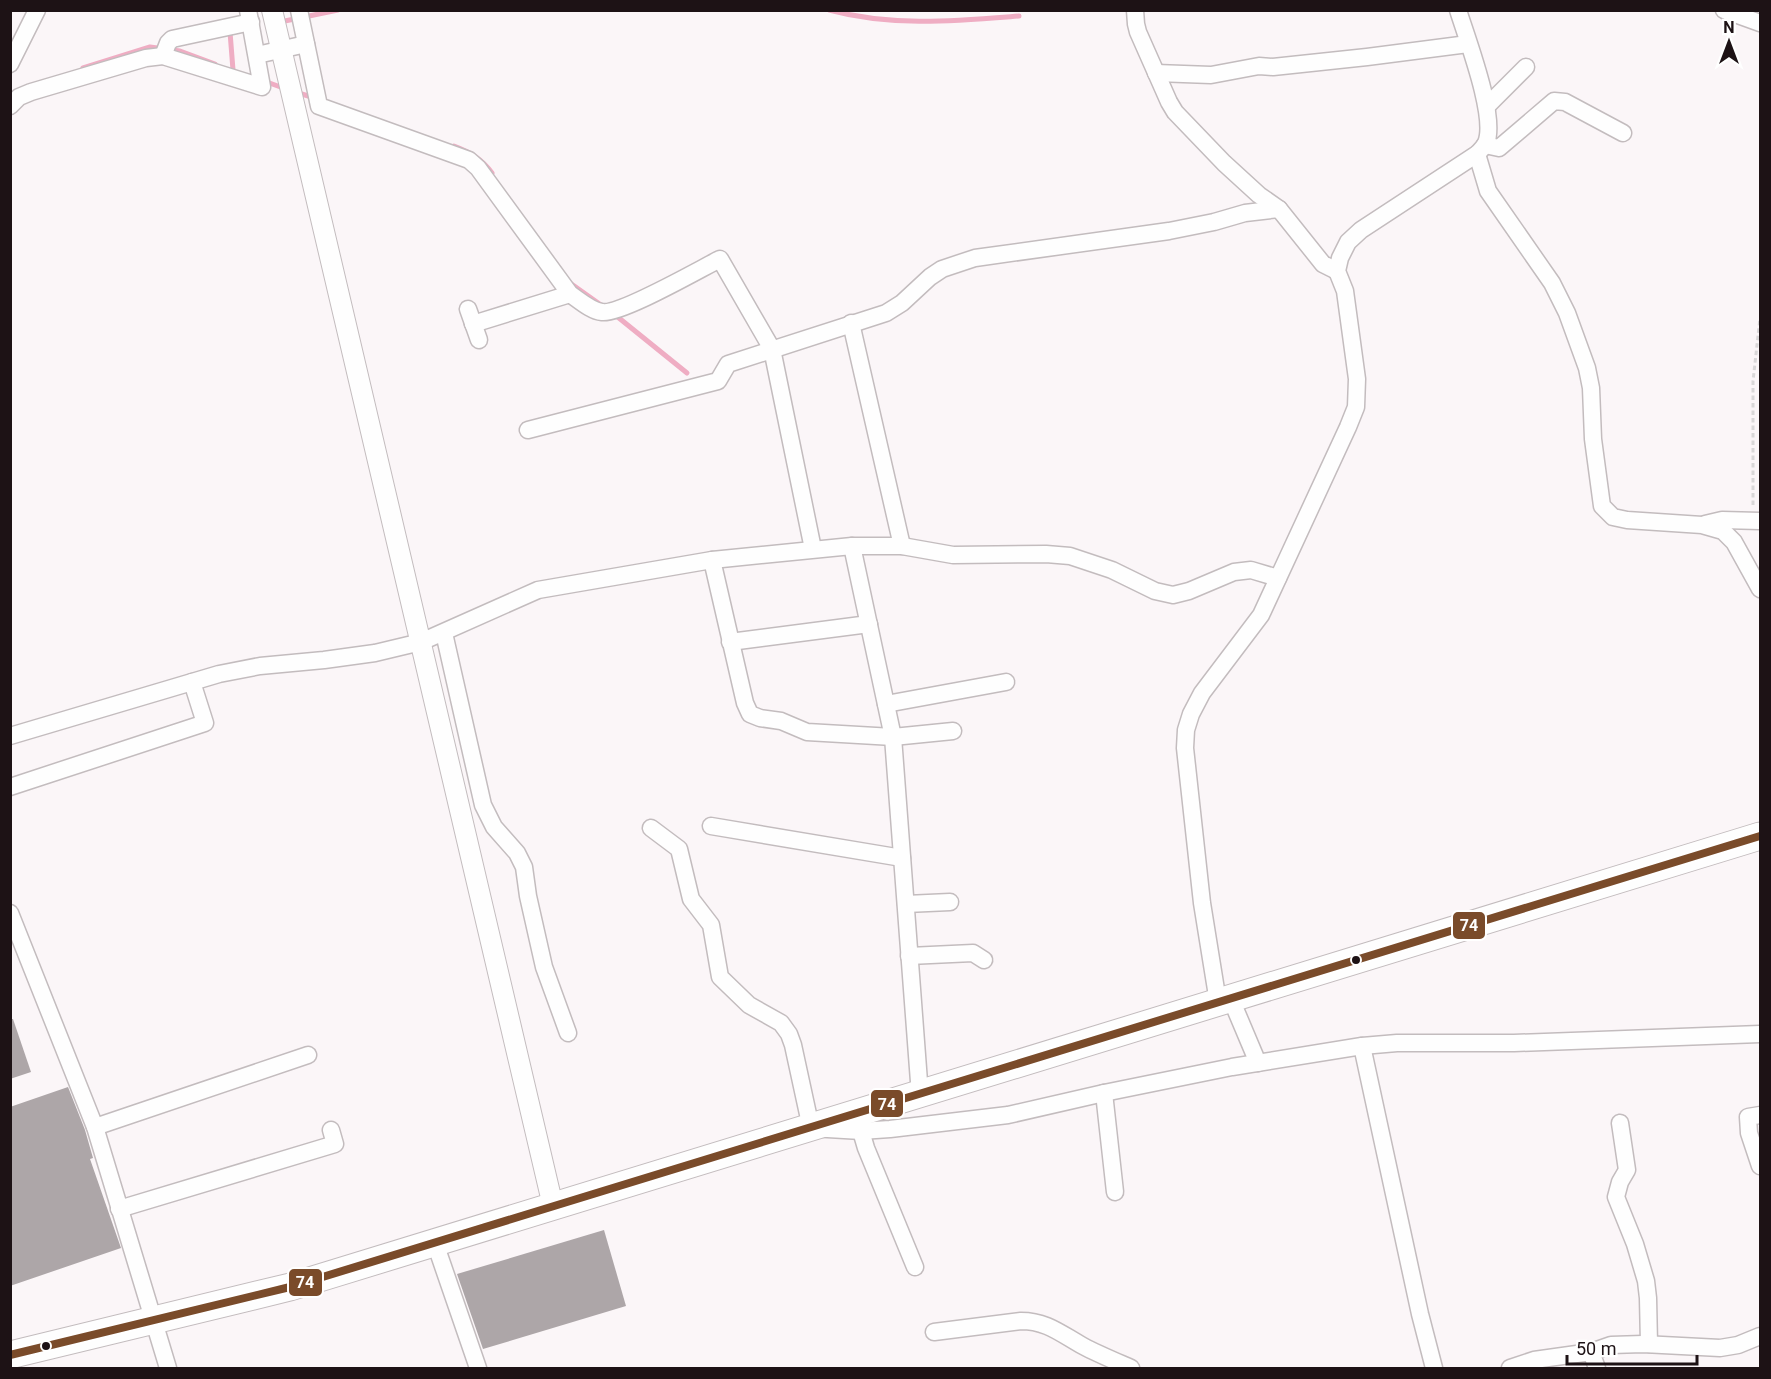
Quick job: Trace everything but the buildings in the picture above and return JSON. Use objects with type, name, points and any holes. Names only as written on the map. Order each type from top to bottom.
[{"type":"highway","points":[[10,1354],[290,1287],[1761,836]]},
{"type":"street","points":[[10,64],[37,10]]},
{"type":"street","points":[[272,10],[553,1206]]},
{"type":"street","points":[[1135,10],[1138,32],[1168,102],[1175,112],[1259,195],[1279,209],[1323,264],[1337,271]]},
{"type":"street","points":[[1458,10],[1487,106],[1489,123],[1481,149],[1488,192],[1552,283],[1567,313],[1587,368],[1591,388],[1593,439],[1602,506],[1613,517],[1627,520],[1702,525],[1723,531],[1734,542],[1761,589]]},
{"type":"street","points":[[1724,10],[1761,23]]},
{"type":"street","points":[[300,11],[320,106],[469,160],[478,168],[570,294],[597,310],[604,313],[623,308],[720,259],[772,349],[813,549]]},
{"type":"street","points":[[10,106],[19,97],[31,92],[146,58],[164,56],[262,87],[250,16],[172,39],[168,43],[164,56]]},
{"type":"street","points":[[257,55],[306,44]]},
{"type":"street","points":[[1156,73],[1212,75],[1259,66],[1273,67],[1468,44]]},
{"type":"street","points":[[1487,106],[1526,67]]},
{"type":"street","points":[[1258,1063],[1225,1000],[1202,903],[1185,748],[1186,730],[1202,693],[1260,615],[1356,407],[1357,379],[1344,291],[1337,271],[1340,258],[1348,242],[1361,230],[1481,149],[1499,148],[1554,100],[1565,102],[1623,133]]},
{"type":"street","points":[[528,430],[718,381],[728,364],[886,312],[902,303],[930,277],[959,262],[1170,231],[1204,225],[1245,213],[1279,209]]},
{"type":"street","points":[[474,325],[570,294]]},
{"type":"street","points":[[851,323],[902,546]]},
{"type":"street","points":[[1702,525],[1722,520],[1757,521]]},
{"type":"street","points":[[10,736],[219,674],[260,666],[375,653],[421,642],[538,590],[712,560],[852,546],[902,546],[953,555],[1046,554],[1070,556],[1112,570],[1155,591],[1173,596],[1234,572],[1251,570],[1278,578]]},
{"type":"street","points":[[852,546],[893,737],[920,1095]]},
{"type":"street","points":[[712,560],[745,703],[750,714],[781,721],[807,732],[893,737],[953,731]]},
{"type":"street","points":[[730,642],[869,624]]},
{"type":"street","points":[[444,633],[483,805],[494,827],[517,853],[524,867],[544,967],[568,1033]]},
{"type":"street","points":[[10,788],[205,723],[192,682]]},
{"type":"street","points":[[886,704],[1006,682]]},
{"type":"street","points":[[711,826],[902,858]]},
{"type":"street","points":[[651,828],[679,849],[690,900],[711,925],[720,977],[749,1005],[781,1023],[789,1034],[812,1128],[861,1131],[1008,1115],[1104,1093],[1258,1063],[1397,1042],[1514,1043],[1761,1035]]},
{"type":"street","points":[[906,904],[950,902]]},
{"type":"street","points":[[10,913],[95,1127],[168,1368]]},
{"type":"street","points":[[909,956],[973,953],[984,960]]},
{"type":"street","points":[[1362,1046],[1420,1314],[1434,1368]]},
{"type":"street","points":[[95,1127],[308,1055]]},
{"type":"street","points":[[1104,1093],[1115,1192]]},
{"type":"street","points":[[1761,1115],[1748,1117],[1749,1133],[1761,1166]]},
{"type":"street","points":[[1620,1123],[1628,1170],[1620,1182],[1616,1197],[1635,1244],[1646,1281],[1649,1344]]},
{"type":"street","points":[[119,1209],[335,1144],[331,1130]]},
{"type":"street","points":[[861,1131],[915,1267]]},
{"type":"street","points":[[435,1243],[478,1368]]},
{"type":"street","points":[[934,1332],[1034,1321],[1131,1368]]},
{"type":"street","points":[[1510,1368],[1534,1360],[1591,1352],[1611,1345],[1649,1344],[1720,1348],[1738,1345],[1761,1336]]},
{"type":"street","points":[[1591,1352],[1597,1368]]},
{"type":"path","points":[[1757,521],[1754,381],[1761,318]]},
{"type":"waterway","points":[[280,22],[338,10]]},
{"type":"waterway","points":[[829,10],[900,21],[947,21],[1019,16]]},
{"type":"waterway","points":[[233,32],[230,32],[233,70]]},
{"type":"waterway","points":[[83,68],[150,47],[180,51],[215,64]]},
{"type":"waterway","points":[[264,81],[286,89]]},
{"type":"waterway","points":[[295,92],[315,98]]},
{"type":"waterway","points":[[454,146],[475,156],[492,173]]},
{"type":"waterway","points":[[570,283],[601,305]]},
{"type":"waterway","points":[[614,314],[687,373]]},
{"type":"transit line","name":"74","points":[[10,1355],[290,1287],[1760,836]]}]
